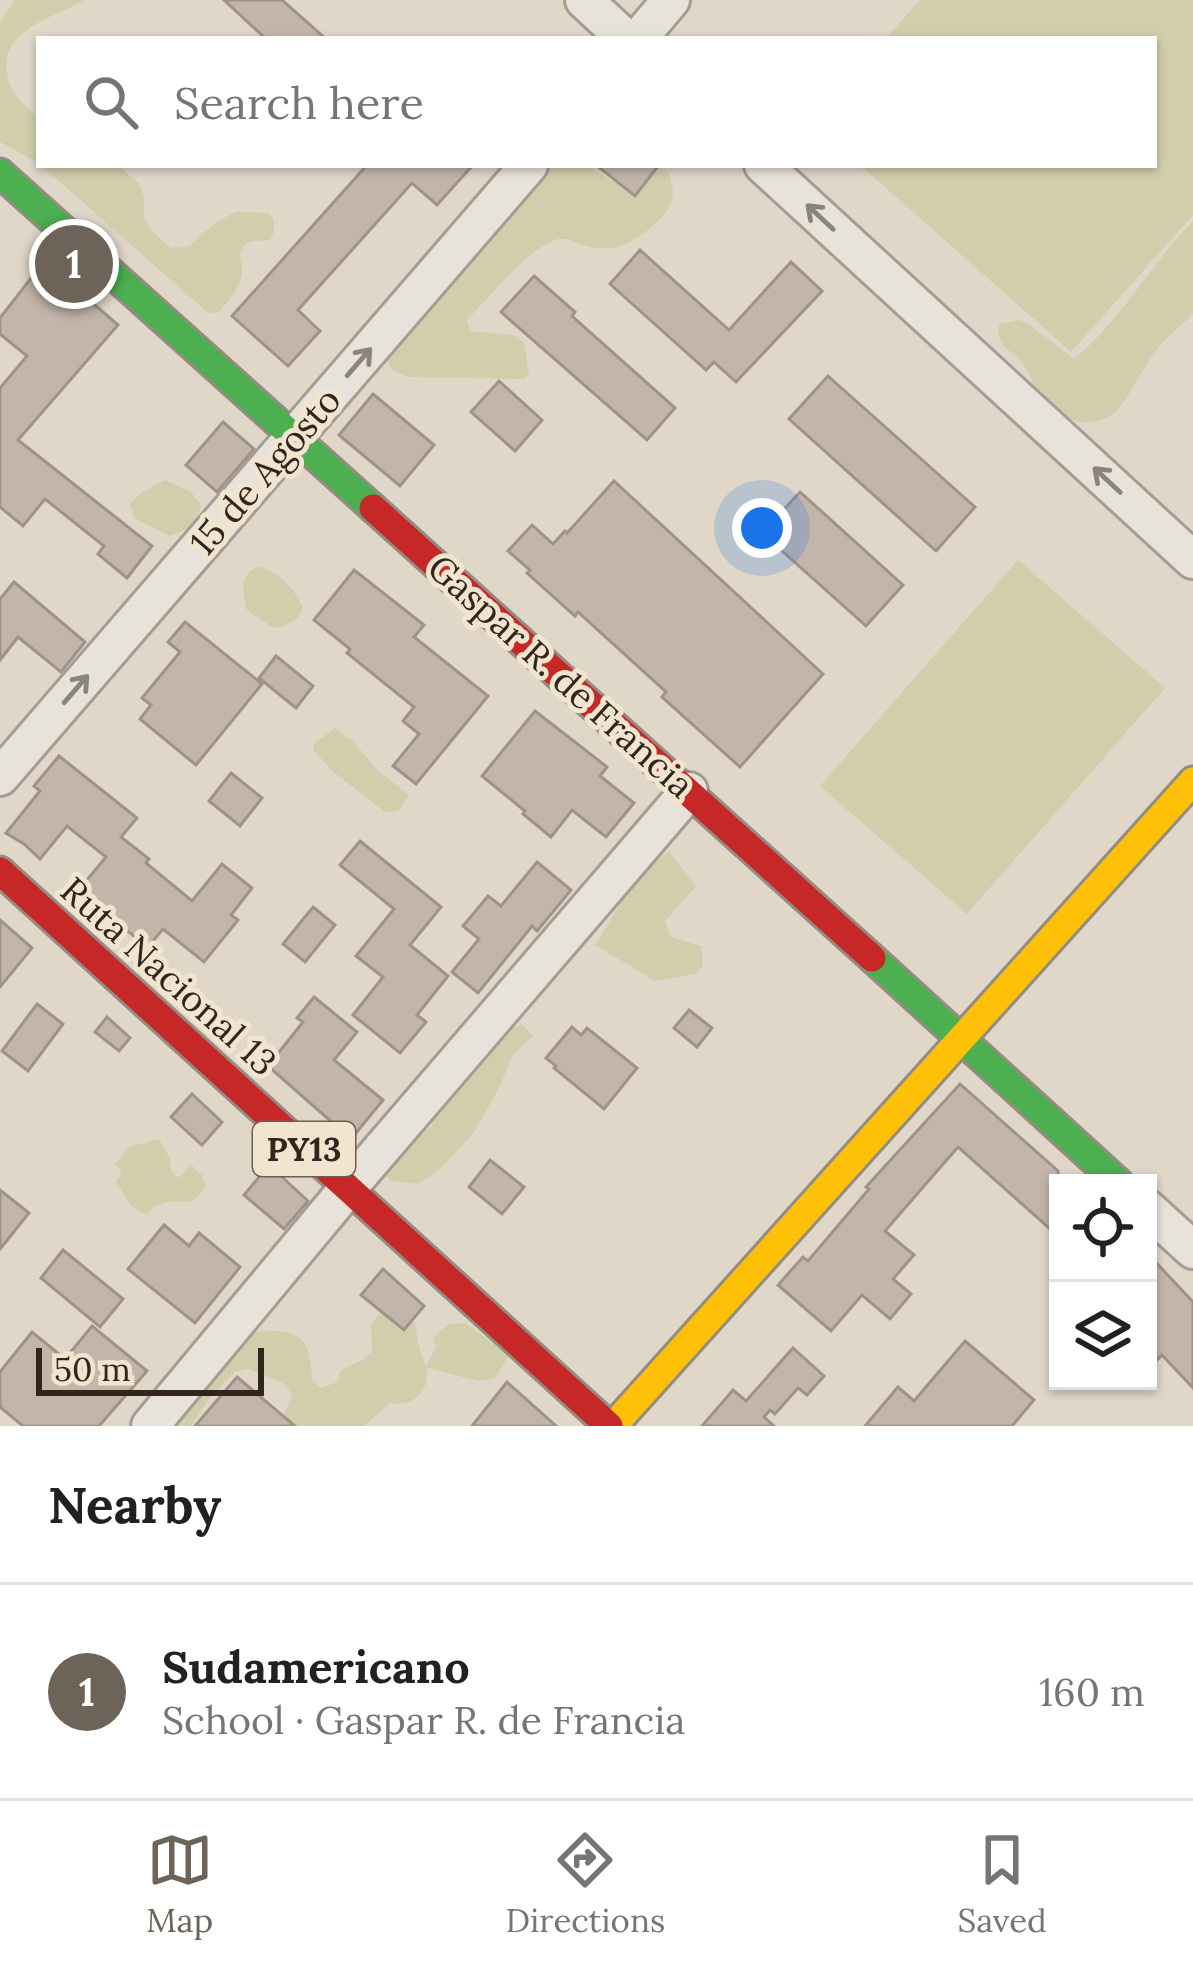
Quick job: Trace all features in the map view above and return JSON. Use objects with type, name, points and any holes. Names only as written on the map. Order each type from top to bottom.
[{"type":"main road","name":"Gaspar R. de Francia","points":[[0,173],[1109,1174]]},
{"type":"main road","points":[[611,1426],[1193,781]]},
{"type":"main road","name":"Ruta Nacional 13","points":[[0,871],[611,1426]]},
{"type":"street","points":[[584,0],[623,36]]},
{"type":"street","points":[[641,36],[671,0]]},
{"type":"street","name":"15 de Agosto","points":[[0,777],[526,168]]},
{"type":"street","points":[[767,168],[1193,560]]},
{"type":"street","points":[[150,1426],[689,791]]},
{"type":"street","points":[[1157,1217],[1193,1250]]},
{"type":"shaded area","points":[[15,0],[84,0],[32,26],[12,45],[7,57],[14,92],[36,115],[36,161],[0,142],[0,22]]},
{"type":"shaded area","points":[[920,0],[1193,0],[1193,215],[1071,352],[863,168],[1157,168],[1157,36],[888,36]]},
{"type":"shaded area","points":[[44,168],[121,168],[139,183],[144,217],[171,248],[189,246],[236,212],[269,213],[274,223],[270,240],[243,246],[241,279],[235,291],[219,312],[208,313]]},
{"type":"shaded area","points":[[540,168],[591,168],[626,189],[659,168],[668,172],[671,204],[650,228],[624,245],[605,248],[562,239],[548,243],[515,269],[467,320],[470,331],[514,335],[524,343],[529,375],[524,379],[407,377],[387,362],[388,349]]},
{"type":"shaded area","points":[[1193,221],[1193,314],[1158,348],[1117,411],[1091,422],[1043,412],[1027,370],[1000,340],[999,324],[1027,323],[1074,359],[1108,326]]},
{"type":"shaded area","points":[[165,480],[191,492],[201,505],[190,525],[170,536],[134,518],[130,504]]},
{"type":"shaded area","points":[[1018,560],[1165,688],[967,914],[820,786]]},
{"type":"shaded area","points":[[260,566],[286,582],[303,607],[298,618],[284,626],[273,628],[247,610],[245,578]]},
{"type":"shaded area","points":[[335,728],[409,795],[398,811],[385,812],[331,770],[313,749]]},
{"type":"shaded area","points":[[669,852],[696,886],[665,921],[671,937],[701,946],[703,965],[696,974],[655,981],[595,945],[636,881]]},
{"type":"shaded area","points":[[522,1024],[533,1036],[513,1055],[473,1134],[419,1184],[391,1181],[383,1174],[389,1163],[432,1126],[434,1108],[443,1105],[484,1046]]},
{"type":"shaded area","points":[[159,1139],[171,1172],[179,1178],[191,1165],[207,1184],[194,1200],[166,1202],[147,1215],[131,1206],[116,1181],[122,1173],[115,1164],[129,1147]]},
{"type":"shaded area","points":[[391,1310],[414,1322],[426,1366],[436,1347],[433,1338],[449,1324],[465,1323],[509,1355],[495,1378],[478,1381],[427,1368],[418,1396],[406,1403],[390,1403],[364,1426],[287,1426],[282,1419],[292,1395],[285,1384],[248,1369],[235,1372],[191,1426],[164,1426],[235,1334],[280,1331],[300,1338],[312,1380],[321,1388],[337,1382],[341,1370],[372,1351],[371,1324],[379,1314]]},
{"type":"building","points":[[224,0],[282,0],[323,36],[263,36]]},
{"type":"building","points":[[364,168],[470,168],[437,205],[412,183],[298,310],[320,331],[288,366],[232,316]]},
{"type":"building","points":[[600,168],[657,168],[635,196]]},
{"type":"building","points":[[640,250],[729,330],[791,262],[822,291],[736,382],[714,362],[706,370],[610,284]]},
{"type":"building","points":[[49,255],[72,276],[67,281],[118,325],[18,440],[152,546],[127,578],[98,554],[104,546],[45,499],[23,526],[0,507],[0,388],[27,356],[0,334],[0,318]]},
{"type":"building","points":[[534,276],[675,408],[647,440],[501,312]]},
{"type":"building","points":[[828,376],[975,507],[936,551],[789,419]]},
{"type":"building","points":[[499,381],[542,420],[515,451],[471,412]]},
{"type":"building","points":[[373,394],[434,445],[400,486],[339,435]]},
{"type":"building","points":[[223,422],[254,449],[217,492],[186,465]]},
{"type":"building","points":[[614,481],[823,674],[740,767],[662,697],[666,692],[578,612],[575,616],[508,551],[532,525],[553,544]]},
{"type":"building","points":[[800,492],[903,585],[866,626],[762,533]]},
{"type":"building","points":[[354,570],[424,625],[414,637],[488,696],[416,784],[393,766],[419,734],[403,721],[414,707],[314,620]]},
{"type":"building","points":[[14,582],[85,642],[61,672],[18,637],[0,660],[0,599]]},
{"type":"building","points":[[185,622],[262,684],[196,765],[140,719],[151,705],[142,698],[180,652],[168,642]]},
{"type":"building","points":[[276,656],[313,686],[296,708],[259,678]]},
{"type":"building","points":[[535,711],[607,767],[600,776],[634,803],[606,837],[572,810],[551,837],[482,776]]},
{"type":"building","points":[[59,756],[137,818],[121,837],[192,901],[222,864],[252,888],[231,915],[238,920],[204,962],[163,929],[148,947],[77,892],[106,857],[67,826],[40,859],[6,833],[40,791],[34,786]]},
{"type":"building","points":[[231,773],[262,798],[240,826],[209,801]]},
{"type":"building","points":[[360,841],[441,907],[410,945],[448,976],[417,1015],[426,1022],[400,1053],[353,1015],[383,977],[356,956],[394,909],[340,865]]},
{"type":"building","points":[[537,862],[571,890],[537,931],[532,926],[478,993],[452,972],[479,939],[463,926],[488,896],[501,906]]},
{"type":"building","points":[[313,907],[335,925],[305,962],[283,944]]},
{"type":"building","points":[[0,920],[32,948],[0,987]]},
{"type":"building","points":[[314,997],[357,1032],[334,1060],[383,1100],[351,1139],[268,1066],[303,1022],[297,1018]]},
{"type":"building","points":[[37,1004],[63,1024],[28,1071],[2,1051]]},
{"type":"building","points":[[689,1010],[712,1028],[697,1047],[674,1028]]},
{"type":"building","points":[[107,1017],[130,1038],[119,1051],[95,1032]]},
{"type":"building","points":[[572,1027],[581,1035],[587,1028],[637,1068],[604,1109],[546,1058]]},
{"type":"building","points":[[960,1084],[1058,1171],[1049,1174],[1049,1228],[958,1147],[885,1231],[914,1255],[893,1279],[911,1294],[890,1319],[862,1295],[831,1331],[778,1285],[803,1257],[808,1261],[869,1189],[866,1187]]},
{"type":"building","points":[[192,1094],[222,1122],[202,1145],[171,1117]]},
{"type":"building","points":[[490,1160],[524,1187],[502,1214],[469,1187]]},
{"type":"building","points":[[269,1165],[308,1201],[284,1229],[244,1195]]},
{"type":"building","points":[[0,1190],[29,1213],[0,1249]]},
{"type":"building","points":[[164,1225],[189,1246],[199,1233],[240,1267],[195,1323],[128,1269]]},
{"type":"building","points":[[63,1250],[123,1299],[100,1327],[41,1278]]},
{"type":"building","points":[[1157,1264],[1193,1302],[1193,1388],[1162,1355],[1157,1360]]},
{"type":"building","points":[[383,1269],[424,1306],[404,1330],[361,1295]]},
{"type":"building","points":[[92,1326],[147,1371],[99,1426],[23,1426],[0,1407],[0,1372],[32,1332],[65,1359]]},
{"type":"building","points":[[965,1341],[1034,1400],[1012,1426],[865,1426],[898,1387],[914,1401]]},
{"type":"building","points":[[793,1348],[824,1376],[807,1395],[798,1388],[775,1414],[770,1410],[764,1417],[774,1426],[702,1426],[733,1390],[746,1401]]},
{"type":"building","points":[[237,1377],[295,1426],[195,1426]]},
{"type":"building","points":[[507,1382],[556,1426],[472,1426]]},
{"type":"traffic: fast","points":[[0,173],[373,508]]},
{"type":"traffic: fast","points":[[872,958],[1109,1174]]},
{"type":"traffic: slow","points":[[613,1426],[1193,781]]},
{"type":"traffic: jam","points":[[373,508],[872,958]]},
{"type":"traffic: jam","points":[[0,871],[609,1426]]},
{"type":"place","name":"Sudamericano","points":[[74,264]]}]
